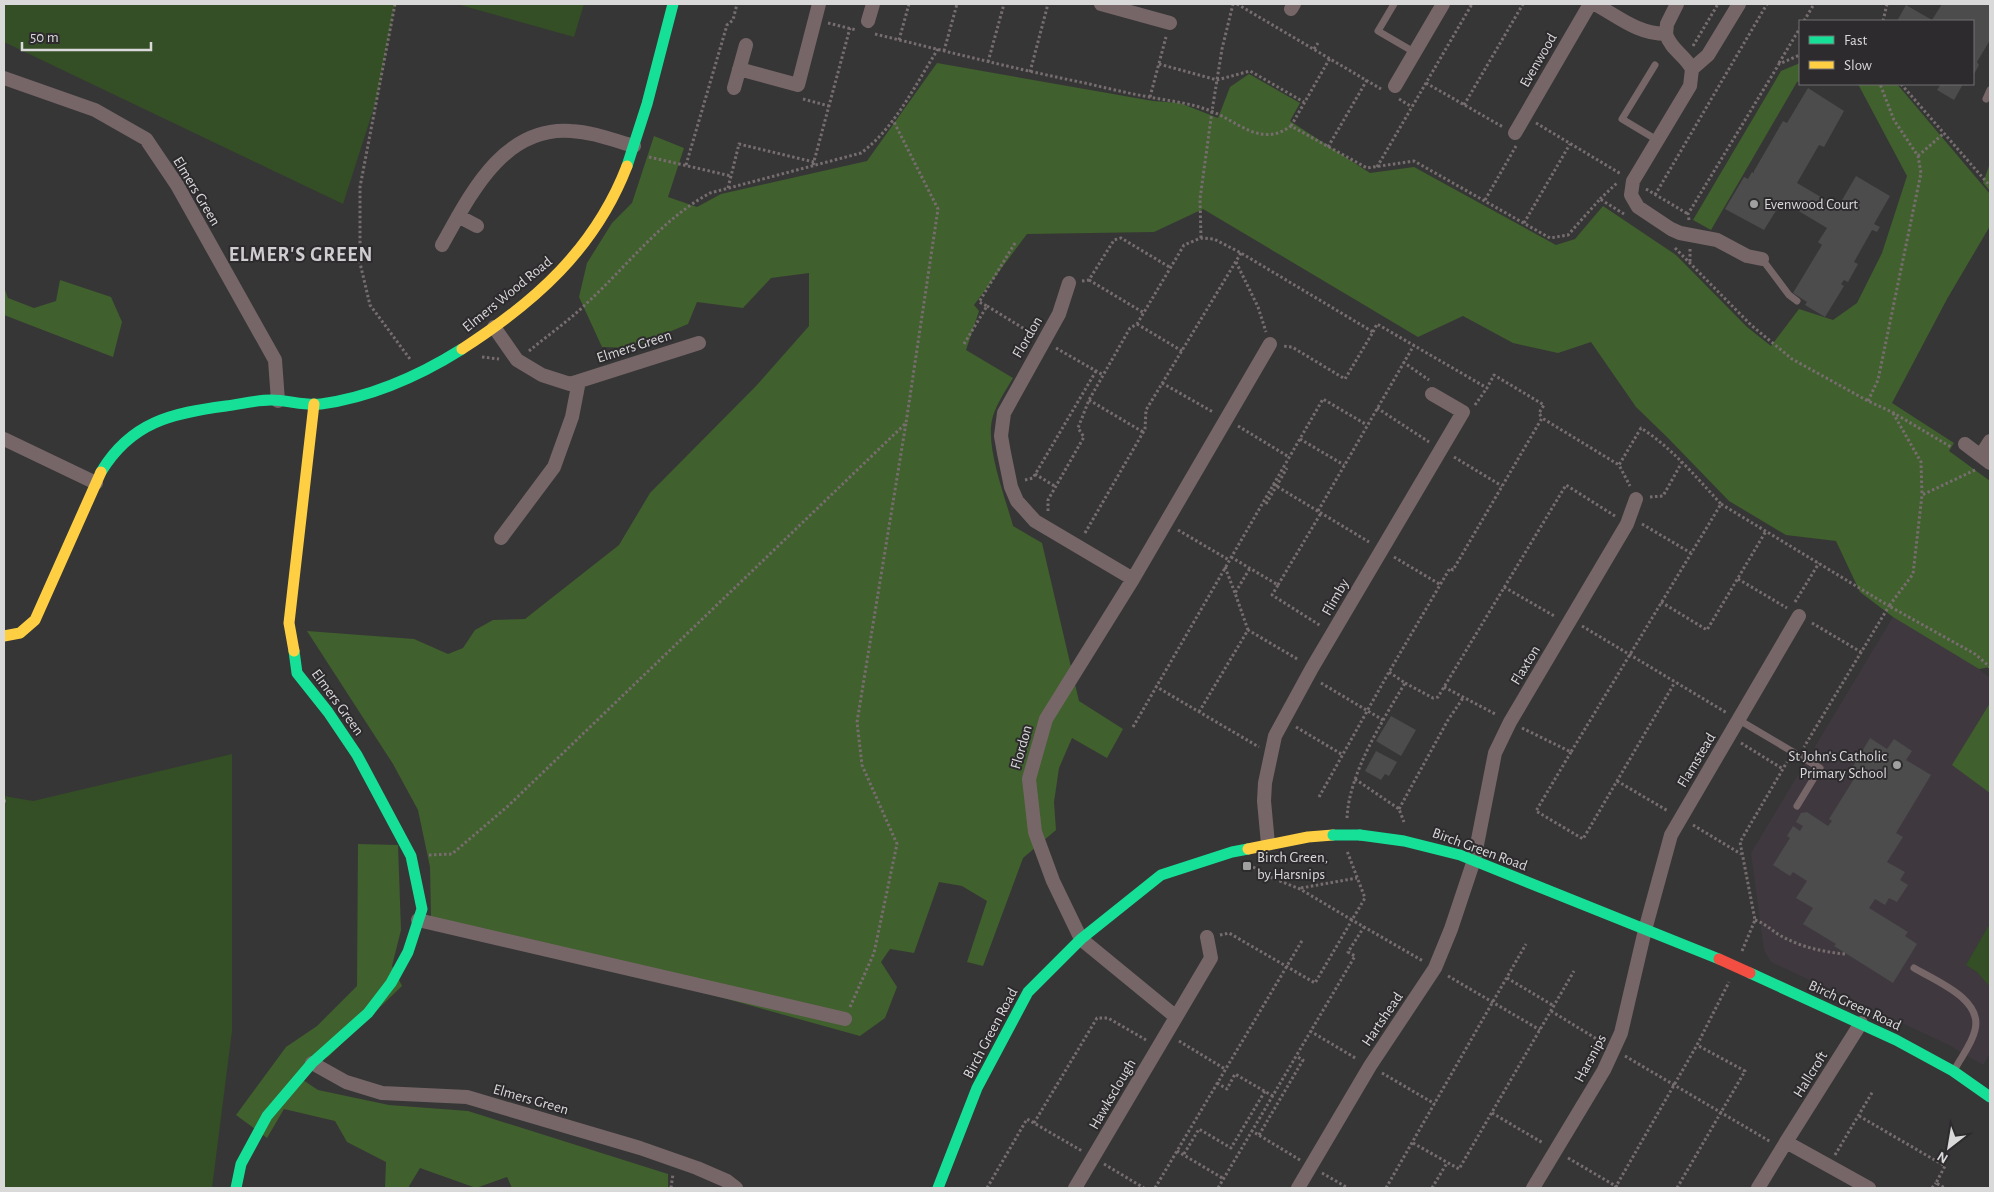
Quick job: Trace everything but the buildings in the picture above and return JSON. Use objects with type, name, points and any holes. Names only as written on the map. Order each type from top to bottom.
[{"type":"street","name":"Elmers Wood Road","points":[[314,404],[361,397],[392,387],[422,374],[447,360],[494,327],[553,280],[576,255],[596,230],[611,203],[633,149],[673,4]]},
{"type":"street","points":[[739,69],[798,85],[820,4]]},
{"type":"street","points":[[867,28],[873,4]]},
{"type":"street","points":[[1101,4],[1170,23]]},
{"type":"street","points":[[1393,92],[1442,4]]},
{"type":"street","name":"Evenwood","points":[[1515,133],[1590,4]]},
{"type":"street","points":[[1596,4],[1638,29],[1646,32],[1666,34]]},
{"type":"street","points":[[1677,4],[1667,24],[1666,34],[1670,44],[1689,65],[1690,86],[1631,187],[1634,202],[1638,207],[1680,233],[1717,240],[1747,256],[1762,258]]},
{"type":"street","points":[[1689,65],[1708,55],[1739,4]]},
{"type":"street","points":[[734,88],[746,44]]},
{"type":"street","name":"Elmers Green","points":[[4,78],[95,110],[146,139],[176,185],[275,360],[278,401]]},
{"type":"street","points":[[442,245],[478,185],[499,157],[530,138],[549,132],[570,130],[593,134],[633,149]]},
{"type":"street","points":[[458,216],[477,226]]},
{"type":"street","name":"Flordon","points":[[1069,283],[1059,314],[1004,414],[1001,436],[1010,483],[1017,501],[1035,521],[1133,579]]},
{"type":"street","name":"Elmers Green","points":[[494,327],[517,360],[542,376],[570,384],[699,343]]},
{"type":"street","name":"Flordon","points":[[1081,939],[1053,881],[1034,832],[1029,779],[1046,719],[1133,579],[1270,344]]},
{"type":"street","points":[[501,538],[554,467],[572,417],[579,381]]},
{"type":"street","points":[[1432,394],[1463,412]]},
{"type":"street","points":[[4,636],[20,633],[35,620],[105,465],[124,442],[148,424],[172,414],[190,410],[270,400],[314,404]]},
{"type":"street","name":"Elmers Green","points":[[236,1188],[241,1164],[266,1116],[312,1063],[368,1013],[391,983],[408,952],[422,909],[411,856],[357,755],[328,712],[296,673],[288,623],[314,404]]},
{"type":"street","name":"Flimby","points":[[1268,844],[1264,801],[1270,754],[1275,736],[1310,671],[1463,412]]},
{"type":"street","points":[[4,439],[96,483]]},
{"type":"street","points":[[1959,446],[1986,459],[1990,440]]},
{"type":"street","name":"Flaxton","points":[[1474,860],[1495,753],[1510,722],[1629,520],[1636,499]]},
{"type":"street","name":"Flamstead","points":[[1645,930],[1671,835],[1799,616]]},
{"type":"street","name":"Birch Green Road","points":[[938,1188],[977,1088],[1028,992],[1081,939],[1162,875],[1232,852],[1308,837],[1360,835],[1412,841],[1441,848],[1474,860],[1750,973],[1861,1024],[1953,1071],[1990,1097]]},
{"type":"street","name":"Hartshead","points":[[1298,1188],[1370,1066],[1435,968],[1452,929],[1474,860]]},
{"type":"street","points":[[418,920],[845,1019]]},
{"type":"street","name":"Harsnips","points":[[1533,1188],[1604,1070],[1621,1033],[1645,930]]},
{"type":"street","name":"Hawksclough","points":[[1075,1188],[1212,958],[1207,937]]},
{"type":"street","points":[[1081,939],[1176,1017]]},
{"type":"street","name":"Hallcroft","points":[[1758,1188],[1861,1024]]},
{"type":"street","name":"Elmers Green","points":[[312,1063],[346,1082],[382,1093],[467,1097],[549,1121],[640,1148],[697,1168],[727,1181],[736,1188]]},
{"type":"street","points":[[1784,1145],[1829,1166],[1869,1188]]},
{"type":"lane","points":[[1394,4],[1378,31],[1414,52]]},
{"type":"lane","points":[[1655,65],[1622,119],[1658,140]]},
{"type":"lane","points":[[1986,99],[1990,90]]},
{"type":"lane","points":[[1762,258],[1789,295],[1797,300]]},
{"type":"lane","points":[[1739,720],[1820,768],[1797,806]]},
{"type":"lane","points":[[1914,968],[1961,997],[1972,1005],[1976,1013],[1975,1031],[1953,1071]]},
{"type":"path","points":[[395,4],[360,187],[360,264],[370,305],[422,374]]},
{"type":"path","points":[[686,165],[727,25],[732,20],[737,4]]},
{"type":"path","points":[[899,40],[909,4]]},
{"type":"path","points":[[944,51],[957,4]]},
{"type":"path","points":[[988,62],[1004,4]]},
{"type":"path","points":[[1030,72],[1048,4]]},
{"type":"path","points":[[1201,238],[1200,199],[1212,111],[1222,49],[1233,4]]},
{"type":"path","points":[[1237,4],[1367,80],[1393,92],[1412,107]]},
{"type":"path","points":[[1376,167],[1472,4]]},
{"type":"path","points":[[1464,105],[1523,4]]},
{"type":"path","points":[[1689,65],[1718,4]]},
{"type":"path","points":[[1655,195],[1768,4]]},
{"type":"path","points":[[1805,20],[1814,4]]},
{"type":"path","points":[[1883,20],[1887,4]]},
{"type":"path","points":[[815,20],[850,28],[867,28],[899,40],[1030,72],[1150,97],[1179,101],[1212,111],[1248,130],[1265,135],[1281,133],[1291,126],[1330,58]]},
{"type":"path","points":[[1150,97],[1170,23]]},
{"type":"path","points":[[813,164],[850,28]]},
{"type":"path","points":[[1689,224],[1688,214],[1799,30]]},
{"type":"path","points":[[1314,49],[1318,43]]},
{"type":"path","points":[[474,356],[517,360],[587,303],[676,215],[688,205],[710,193],[861,152],[873,144],[893,120],[938,49]]},
{"type":"path","points":[[1779,64],[1799,55]]},
{"type":"path","points":[[1159,64],[1217,80],[1250,71],[1304,102]]},
{"type":"path","points":[[1328,147],[1367,80]]},
{"type":"path","points":[[1426,83],[1521,137],[1484,200]]},
{"type":"path","points":[[798,85],[802,99],[829,106]]},
{"type":"path","points":[[1868,401],[1878,380],[1921,173],[1918,156],[1894,120],[1880,85]]},
{"type":"path","points":[[1902,85],[1990,186]]},
{"type":"path","points":[[1291,126],[1366,168],[1414,161],[1550,238],[1568,235],[1614,189],[1624,176],[1525,116]]},
{"type":"path","points":[[845,1019],[874,954],[897,844],[862,765],[857,722],[906,423],[938,209],[893,120]]},
{"type":"path","points":[[1918,156],[1943,134]]},
{"type":"path","points":[[728,188],[739,144],[813,164]]},
{"type":"path","points":[[1524,223],[1570,144]]},
{"type":"path","points":[[633,149],[731,176]]},
{"type":"path","points":[[1642,187],[1688,214]]},
{"type":"path","points":[[1601,200],[1628,217]]},
{"type":"path","points":[[1088,280],[1114,240],[1121,238],[1171,268]]},
{"type":"path","points":[[1047,529],[1048,500],[1084,437],[1078,428],[1089,400],[1130,328],[1137,324],[1184,245],[1201,238],[1214,239],[1242,253],[1373,332]]},
{"type":"path","points":[[964,344],[987,306],[979,302],[1015,243]]},
{"type":"path","points":[[1690,245],[1690,262]]},
{"type":"path","points":[[1673,247],[1751,325],[1792,359],[1868,401],[1959,446]]},
{"type":"path","points":[[1077,547],[1143,432],[1146,410],[1242,253]]},
{"type":"path","points":[[1236,262],[1258,307],[1270,344],[1292,347],[1345,379],[1377,324],[1487,388]]},
{"type":"path","points":[[1069,283],[1088,280],[1144,313]]},
{"type":"path","points":[[1137,324],[1182,351]]},
{"type":"path","points":[[1333,633],[1272,595],[1344,465],[1414,345]]},
{"type":"path","points":[[1403,362],[1432,381],[1432,394]]},
{"type":"path","points":[[1010,483],[1033,478],[1096,371]]},
{"type":"path","points":[[1463,412],[1477,404],[1494,375],[1544,405],[1539,413],[1542,418],[1618,465],[1636,499],[1663,496],[1682,462]]},
{"type":"path","points":[[1089,400],[1143,432]]},
{"type":"path","points":[[1133,727],[1323,400],[1367,425]]},
{"type":"path","points":[[1799,756],[1889,606],[1913,574],[1922,495],[1920,462],[1892,412]]},
{"type":"path","points":[[1319,797],[1450,568],[1453,570],[1542,418]]},
{"type":"path","points":[[411,856],[452,854],[508,806],[906,423]]},
{"type":"path","points":[[1618,465],[1641,428],[1682,462],[1721,504],[1889,606],[1974,654],[1990,667]]},
{"type":"path","points":[[1300,439],[1344,465]]},
{"type":"path","points":[[1922,495],[1980,468],[1986,459]]},
{"type":"path","points":[[1266,504],[1275,485],[1287,468]]},
{"type":"path","points":[[1035,474],[1056,487]]},
{"type":"path","points":[[1275,485],[1441,584]]},
{"type":"path","points":[[1405,683],[1432,698],[1438,696],[1566,485],[1691,553]]},
{"type":"path","points":[[1675,682],[1583,839],[1536,811],[1721,504]]},
{"type":"path","points":[[1166,523],[1278,585]]},
{"type":"path","points":[[1661,602],[1707,630],[1766,531]]},
{"type":"path","points":[[1738,579],[1790,610],[1818,563]]},
{"type":"path","points":[[1225,567],[1248,630],[1383,720]]},
{"type":"path","points":[[1235,594],[1250,568]]},
{"type":"path","points":[[1504,586],[1630,654],[1739,720]]},
{"type":"path","points":[[1799,616],[1861,652]]},
{"type":"path","points":[[1199,712],[1248,630]]},
{"type":"path","points":[[1156,686],[1270,754]]},
{"type":"path","points":[[1444,687],[1571,752]]},
{"type":"path","points":[[1399,809],[1448,720],[1463,698]]},
{"type":"path","points":[[1284,720],[1343,755]]},
{"type":"path","points":[[1729,736],[1783,769]]},
{"type":"path","points":[[1355,779],[1399,809],[1412,841]]},
{"type":"path","points":[[1300,888],[1357,878]]},
{"type":"path","points":[[1207,937],[1229,933],[1315,983],[1352,920],[1540,1030]]},
{"type":"path","points":[[1755,920],[1761,921],[1778,935],[1799,944],[1845,954]]},
{"type":"path","points":[[1218,1188],[1355,956],[1348,952],[1364,927]]},
{"type":"path","points":[[1155,1188],[1303,938]]},
{"type":"path","points":[[1387,1188],[1526,944]]},
{"type":"path","points":[[1413,1142],[1459,1169],[1574,971]]},
{"type":"path","points":[[1507,978],[1554,1006]]},
{"type":"path","points":[[1551,1011],[1674,1085],[1784,1145]]},
{"type":"path","points":[[1034,1122],[1097,1018],[1108,1018],[1158,1047]]},
{"type":"path","points":[[1310,1031],[1435,1104]]},
{"type":"path","points":[[1181,1042],[1225,1069]]},
{"type":"path","points":[[1615,1188],[1698,1045]]},
{"type":"path","points":[[1259,1135],[1303,1060],[1296,1056]]},
{"type":"path","points":[[1217,1083],[1226,1089],[1235,1074],[1272,1096]]},
{"type":"path","points":[[1184,1154],[1199,1129],[1231,1148],[1265,1091]]},
{"type":"path","points":[[1829,1166],[1873,1091]]},
{"type":"path","points":[[1858,1116],[1945,1166],[1932,1188]]},
{"type":"path","points":[[987,1188],[1027,1118],[1144,1188]]},
{"type":"path","points":[[1252,1131],[1348,1188]]},
{"type":"path","points":[[1177,1150],[1224,1179]]},
{"type":"path","points":[[1432,1188],[1447,1163]]},
{"type":"path","points":[[1936,1183],[1945,1188]]},
{"type":"shaded area","name":"St John's Catholic Primary School","points":[[1893,617],[1972,664],[1990,678],[1990,923],[1966,965],[1977,972],[1990,987],[1990,1053],[1983,1065],[1947,1044],[1771,962],[1764,950],[1751,853]]},
{"type":"green space","points":[[4,4],[395,4],[377,98],[343,204],[4,42]]},
{"type":"green space","points":[[457,4],[584,4],[574,37]]},
{"type":"green space","points":[[937,63],[1153,101],[1180,103],[1218,118],[1230,87],[1249,74],[1300,103],[1290,121],[1370,173],[1414,167],[1556,245],[1575,239],[1603,206],[1676,255],[1747,327],[1771,346],[1799,309],[1833,320],[1857,303],[1882,253],[1907,176],[1859,85],[1898,85],[1990,194],[1990,226],[1947,299],[1892,403],[1954,443],[1949,451],[1990,481],[1990,667],[1979,669],[1893,617],[1860,592],[1836,541],[1786,535],[1729,501],[1636,407],[1591,342],[1558,353],[1513,343],[1463,316],[1418,337],[1203,209],[1154,232],[1027,234],[974,305],[979,311],[966,350],[1013,378],[993,416],[991,441],[993,455],[1013,526],[1042,543],[1079,701],[1123,729],[1107,758],[1072,738],[1059,768],[1054,802],[1056,830],[1023,858],[983,966],[967,962],[987,901],[962,886],[939,882],[914,953],[890,949],[881,962],[897,987],[885,1018],[860,1036],[431,917],[430,867],[418,810],[393,764],[307,631],[414,639],[448,654],[463,648],[475,630],[493,620],[525,619],[619,545],[650,493],[757,385],[809,326],[809,273],[771,278],[743,308],[697,302],[688,324],[631,348],[602,347],[579,297],[587,263],[612,223],[632,203],[654,136],[684,148],[668,197],[697,207],[721,194],[867,161]]},
{"type":"green space","points":[[1799,63],[1799,81],[1711,230],[1693,220],[1781,71]]},
{"type":"green space","points":[[1990,163],[1990,191],[1983,183]]},
{"type":"green space","points":[[60,280],[111,297],[122,322],[113,357],[4,315],[4,287],[8,298],[34,308],[56,301]]},
{"type":"green space","points":[[1990,703],[1990,793],[1952,765]]},
{"type":"green space","points":[[232,754],[232,1031],[212,1188],[4,1188],[4,796],[33,801]]},
{"type":"green space","points":[[358,844],[398,845],[401,930],[392,966],[402,986],[329,1056],[297,1076],[318,1090],[389,1105],[468,1111],[668,1174],[668,1188],[512,1188],[507,1177],[476,1188],[420,1168],[408,1188],[385,1188],[386,1162],[347,1142],[335,1121],[284,1109],[267,1138],[236,1115],[286,1047],[317,1026],[357,986]]},
{"type":"green space","points":[[1990,923],[1990,987],[1977,972],[1966,965]]},
{"type":"traffic: fast","points":[[627,166],[647,104],[673,4]]},
{"type":"traffic: fast","points":[[101,472],[113,455],[139,431],[171,417],[188,412],[260,401],[277,400],[302,404],[340,401],[377,391],[394,384],[429,368],[462,349]]},
{"type":"traffic: fast","points":[[236,1188],[241,1164],[267,1116],[312,1063],[368,1013],[391,983],[408,952],[422,909],[411,856],[357,755],[328,712],[297,673],[294,651]]},
{"type":"traffic: fast","points":[[1333,835],[1360,835]]},
{"type":"traffic: fast","points":[[1360,835],[1404,841],[1460,855],[1719,959]]},
{"type":"traffic: fast","points":[[938,1188],[977,1088],[1028,992],[1081,939],[1161,875],[1232,852],[1248,849]]},
{"type":"traffic: fast","points":[[1750,973],[1896,1040],[1953,1071],[1990,1097]]},
{"type":"traffic: slow","points":[[462,349],[514,312],[560,271],[598,223],[614,196],[627,166]]},
{"type":"traffic: slow","points":[[294,651],[289,623],[314,404]]},
{"type":"traffic: slow","points":[[4,636],[20,633],[35,620],[101,472]]},
{"type":"traffic: slow","points":[[1248,849],[1308,837],[1333,835]]},
{"type":"traffic: jam","points":[[1719,959],[1750,973]]},
{"type":"place","name":"Evenwood Court","points":[[1754,204]]},
{"type":"place","name":"St John's Catholic Primary School","points":[[1897,765]]},
{"type":"place","name":"Birch Green, by Harsnips","points":[[1247,866]]},
{"type":"district","name":"ELMER'S GREEN","points":[[301,254]]}]
